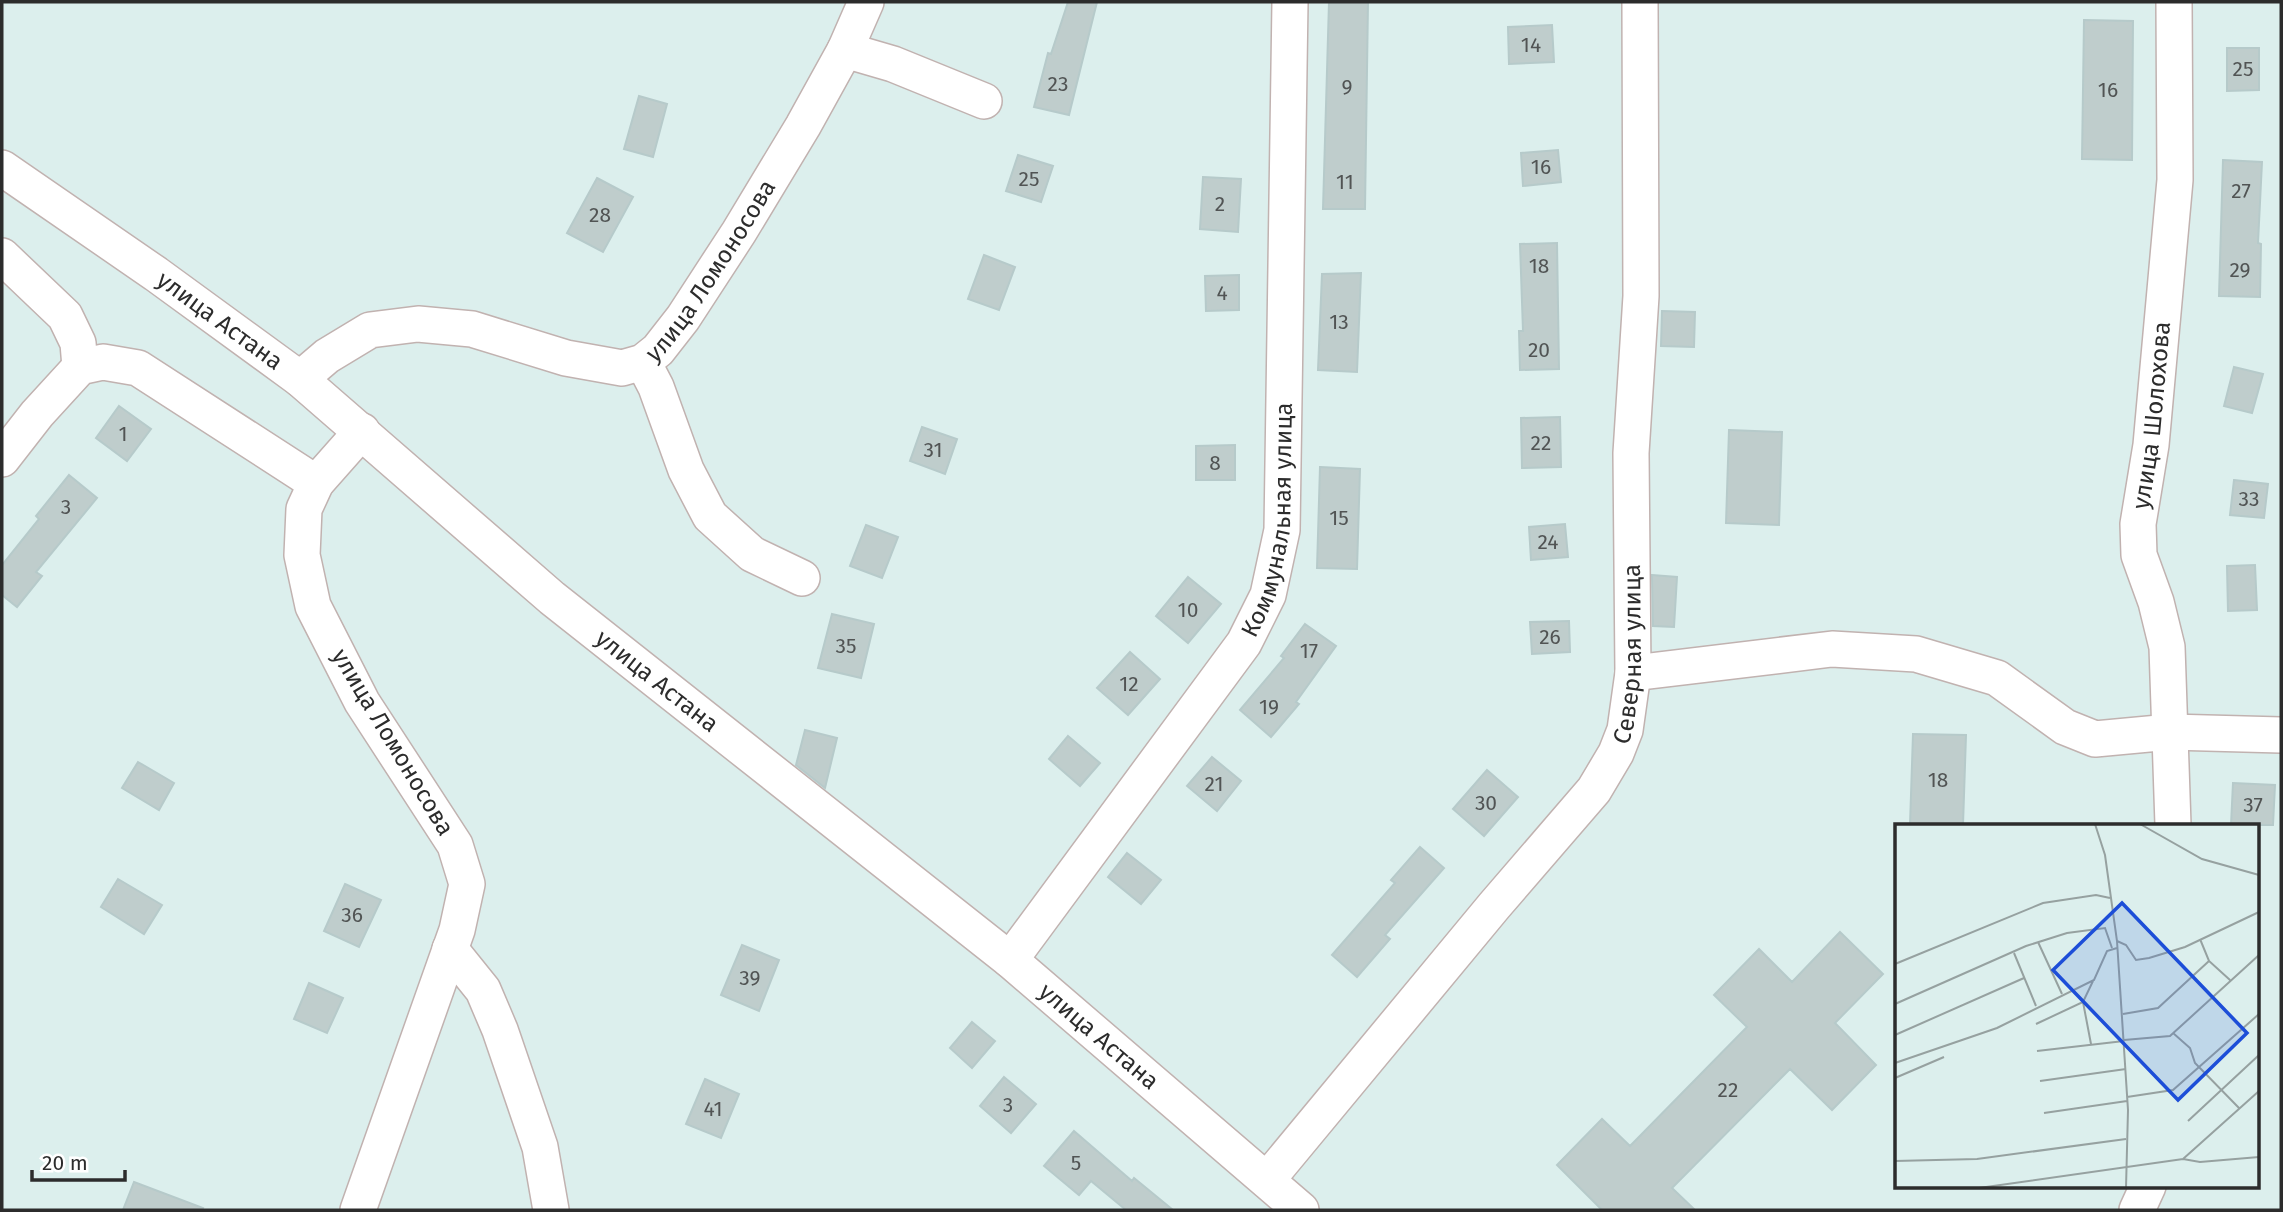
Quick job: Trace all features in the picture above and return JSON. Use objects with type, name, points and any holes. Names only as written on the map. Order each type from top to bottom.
[{"type":"street","name":"улица Ломоносова","points":[[300,379],[327,356],[370,330],[418,324],[472,329],[566,358],[622,368],[643,362],[658,350],[683,318],[803,126],[845,50],[866,2]]},
{"type":"street","name":"Коммунальная улица","points":[[1010,960],[1244,643],[1268,595],[1282,530],[1290,2]]},
{"type":"street","name":"Северная улица","points":[[1276,1198],[1503,895],[1594,790],[1616,754],[1625,730],[1633,673],[1631,453],[1641,296],[1640,2]]},
{"type":"street","name":"улица Шолохова","points":[[2173,824],[2167,647],[2156,602],[2139,555],[2138,524],[2151,444],[2175,180],[2174,2]]},
{"type":"street","points":[[845,50],[893,64],[984,101]]},
{"type":"street","name":"улица Астана","points":[[2,167],[300,379],[552,598],[1010,960],[1276,1198]]},
{"type":"street","points":[[2,256],[65,316],[78,343],[79,367]]},
{"type":"street","points":[[2,459],[79,367],[103,362],[138,368],[316,483]]},
{"type":"street","points":[[643,362],[656,387],[686,470],[710,516],[752,554],[802,578]]},
{"type":"street","name":"улица Ломоносова","points":[[358,1210],[450,949],[467,884],[455,845],[362,702],[313,606],[302,555],[304,509],[316,483],[362,431]]},
{"type":"street","points":[[1633,673],[1832,649],[1916,654],[1997,678],[2065,727],[2095,739],[2170,732],[2281,735]]},
{"type":"street","points":[[450,949],[483,990],[500,1030],[540,1147],[551,1210]]},
{"type":"street","points":[[2137,1210],[2147,1188]]},
{"type":"building","points":[[1068,2],[1097,2],[1069,115],[1034,107],[1048,53],[1051,54]]},
{"type":"building","points":[[1329,2],[1368,2],[1365,209],[1323,209]]},
{"type":"building","points":[[2084,20],[2133,21],[2132,160],[2082,159]]},
{"type":"building","points":[[1552,25],[1554,62],[1509,64],[1508,27]]},
{"type":"building","points":[[2227,48],[2259,48],[2259,90],[2227,91]]},
{"type":"building","points":[[639,96],[667,104],[653,157],[624,149]]},
{"type":"building","points":[[1558,150],[1561,182],[1523,186],[1521,153]]},
{"type":"building","points":[[1018,155],[1053,166],[1041,202],[1006,191]]},
{"type":"building","points":[[2223,160],[2262,162],[2258,243],[2261,244],[2260,297],[2219,296]]},
{"type":"building","points":[[1203,177],[1241,179],[1238,232],[1200,229]]},
{"type":"building","points":[[597,178],[633,197],[603,252],[567,233]]},
{"type":"building","points":[[1557,243],[1559,369],[1520,370],[1519,331],[1523,331],[1520,244]]},
{"type":"building","points":[[984,255],[1015,267],[999,310],[968,299]]},
{"type":"building","points":[[1361,273],[1357,372],[1318,370],[1322,274]]},
{"type":"building","points":[[1239,275],[1239,310],[1206,311],[1205,276]]},
{"type":"building","points":[[1662,311],[1695,312],[1694,347],[1661,346]]},
{"type":"building","points":[[2234,367],[2263,374],[2252,413],[2224,406]]},
{"type":"building","points":[[119,406],[151,429],[127,461],[96,438]]},
{"type":"building","points":[[1560,417],[1561,467],[1522,468],[1521,418]]},
{"type":"building","points":[[922,427],[957,439],[945,474],[910,461]]},
{"type":"building","points":[[1729,430],[1782,432],[1779,525],[1726,523]]},
{"type":"building","points":[[1235,445],[1235,480],[1196,480],[1196,446]]},
{"type":"building","points":[[1320,467],[1360,469],[1357,569],[1317,568]]},
{"type":"building","points":[[69,475],[97,498],[36,572],[42,576],[17,607],[2,595],[2,565],[39,519],[36,516]]},
{"type":"building","points":[[2234,480],[2268,484],[2264,518],[2230,515]]},
{"type":"building","points":[[1565,524],[1568,557],[1531,560],[1529,527]]},
{"type":"building","points":[[866,525],[898,537],[882,578],[850,566]]},
{"type":"building","points":[[2255,565],[2257,610],[2228,611],[2227,566]]},
{"type":"building","points":[[1652,575],[1677,577],[1674,627],[1653,626]]},
{"type":"building","points":[[1188,577],[1221,604],[1188,643],[1156,616]]},
{"type":"building","points":[[832,614],[874,624],[861,678],[818,668]]},
{"type":"building","points":[[1569,621],[1570,652],[1532,654],[1530,622]]},
{"type":"building","points":[[1305,624],[1336,646],[1296,702],[1299,704],[1271,737],[1240,710],[1284,658],[1281,656]]},
{"type":"building","points":[[1130,652],[1160,679],[1128,715],[1097,688]]},
{"type":"building","points":[[805,730],[837,738],[825,788],[796,765]]},
{"type":"building","points":[[1913,734],[1966,735],[1963,824],[1910,824]]},
{"type":"building","points":[[1068,736],[1100,763],[1080,786],[1049,759]]},
{"type":"building","points":[[1212,757],[1241,781],[1217,811],[1187,786]]},
{"type":"building","points":[[138,762],[174,783],[159,810],[122,788]]},
{"type":"building","points":[[1487,770],[1518,797],[1484,836],[1453,809]]},
{"type":"building","points":[[2233,783],[2275,785],[2273,825],[2231,824]]},
{"type":"building","points":[[1420,847],[1444,868],[1385,935],[1390,939],[1357,977],[1332,955],[1395,883],[1391,880]]},
{"type":"building","points":[[1127,853],[1161,880],[1141,904],[1108,877]]},
{"type":"building","points":[[118,879],[162,905],[144,934],[101,907]]},
{"type":"building","points":[[345,884],[381,900],[359,947],[324,931]]},
{"type":"building","points":[[1840,932],[1883,974],[1835,1023],[1876,1065],[1832,1110],[1790,1069],[1672,1188],[1695,1210],[1602,1210],[1557,1165],[1602,1119],[1630,1146],[1747,1027],[1714,995],[1759,949],[1792,982]]},
{"type":"building","points":[[742,945],[779,960],[759,1011],[721,995]]},
{"type":"building","points":[[309,983],[343,998],[327,1033],[294,1019]]},
{"type":"building","points":[[972,1022],[995,1041],[972,1068],[950,1048]]},
{"type":"building","points":[[1004,1077],[1036,1104],[1011,1133],[980,1106]]},
{"type":"building","points":[[705,1079],[739,1094],[721,1138],[686,1124]]},
{"type":"building","points":[[1074,1131],[1132,1181],[1134,1178],[1173,1210],[1126,1210],[1091,1181],[1079,1195],[1044,1166]]},
{"type":"building","points":[[134,1182],[203,1208],[123,1210]]}]
